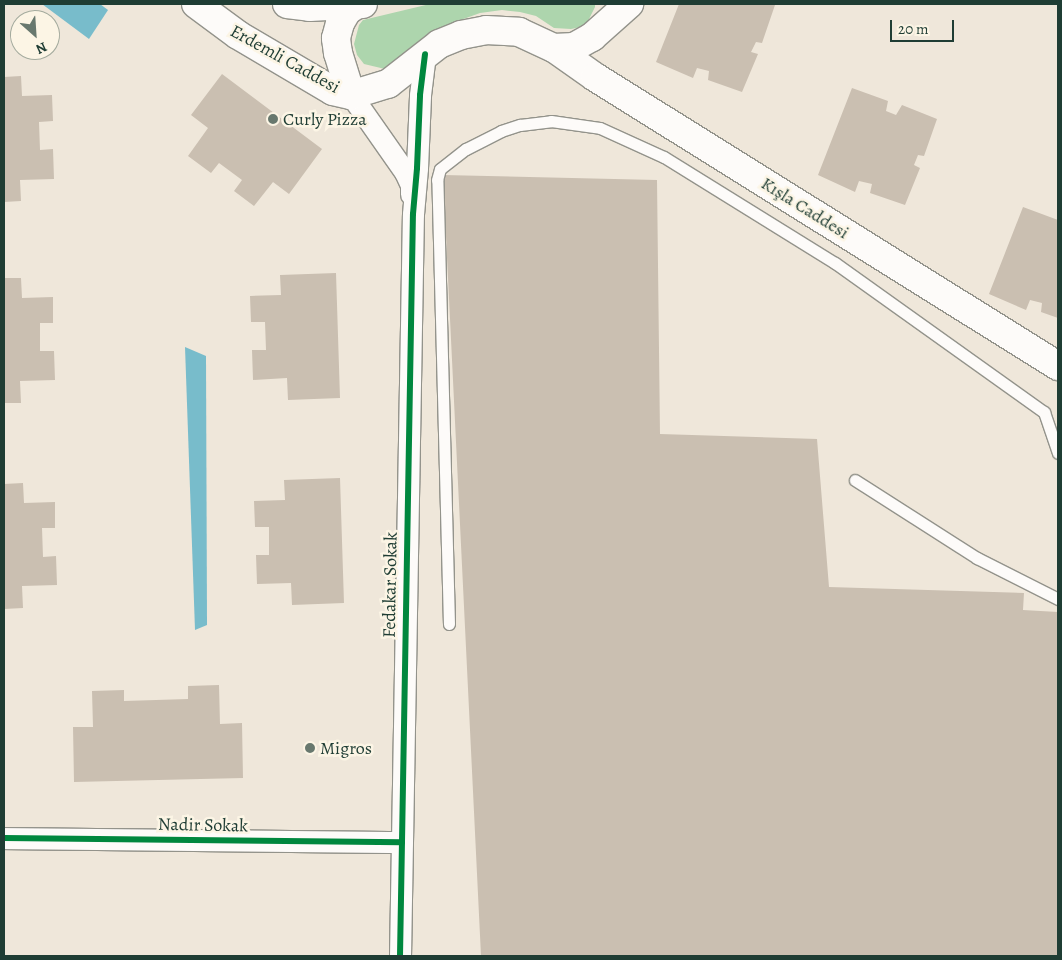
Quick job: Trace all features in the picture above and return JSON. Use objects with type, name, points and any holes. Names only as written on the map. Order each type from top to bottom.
[{"type":"main road","name":"Erdemli Caddesi","points":[[196,4],[238,35],[333,91],[352,95]]},
{"type":"main road","points":[[287,4],[310,7],[359,4]]},
{"type":"main road","points":[[352,95],[338,53],[336,38],[340,23],[347,11],[359,4]]},
{"type":"main road","points":[[554,48],[574,47],[592,37],[609,14],[629,4]]},
{"type":"main road","name":"Kışla Caddesi","points":[[352,95],[388,84],[438,44],[461,35],[486,30],[519,32],[554,48],[595,77],[1058,366]]},
{"type":"street","points":[[413,214],[418,168],[420,89],[425,54]]},
{"type":"street","points":[[352,95],[405,172],[411,185],[413,214]]},
{"type":"street","name":"Fedakar Sokak","points":[[400,956],[413,214]]},
{"type":"street","name":"Nadir Sokak","points":[[4,838],[402,842]]},
{"type":"lane","points":[[449,624],[437,180],[440,169],[466,149],[501,131],[520,125],[551,121],[600,128],[664,157],[835,263],[1044,412],[1058,453]]},
{"type":"lane","points":[[855,480],[977,558],[1058,599]]},
{"type":"green space","points":[[430,4],[595,4],[595,7],[588,21],[581,27],[571,29],[554,28],[536,16],[520,12],[502,10],[480,13],[444,26],[385,69],[364,64],[357,55],[354,44],[359,25],[363,20]]},
{"type":"water","points":[[42,4],[100,4],[108,10],[89,39],[60,17],[60,10],[50,10]]},
{"type":"water","points":[[185,347],[206,356],[207,625],[195,630]]},
{"type":"building","points":[[679,4],[775,5],[762,43],[756,42],[751,52],[758,54],[742,92],[708,80],[709,71],[697,68],[693,78],[656,62]]},
{"type":"building","points":[[222,74],[322,149],[289,194],[273,182],[254,206],[234,191],[242,180],[219,163],[211,173],[188,156],[208,128],[191,115]]},
{"type":"building","points":[[21,76],[22,96],[52,95],[53,121],[39,122],[40,150],[53,149],[54,179],[20,180],[21,201],[4,202],[4,77]]},
{"type":"building","points":[[852,88],[888,101],[886,111],[896,115],[902,105],[937,119],[924,156],[918,155],[914,165],[920,168],[905,205],[870,193],[872,184],[859,181],[855,192],[818,175]]},
{"type":"building","points":[[443,175],[657,180],[660,434],[817,439],[829,587],[1024,593],[1023,610],[1058,612],[1058,956],[481,956]]},
{"type":"building","points":[[1023,207],[1058,220],[1058,318],[1041,312],[1042,303],[1030,300],[1026,310],[989,294]]},
{"type":"building","points":[[336,273],[340,398],[288,400],[287,378],[253,380],[252,350],[266,350],[265,322],[251,322],[250,296],[281,295],[280,275]]},
{"type":"building","points":[[4,278],[21,278],[22,298],[53,297],[53,323],[40,323],[40,351],[54,351],[55,380],[20,381],[21,403],[4,403]]},
{"type":"building","points":[[340,478],[344,603],[292,605],[291,583],[257,584],[256,555],[269,555],[269,527],[255,527],[254,501],[285,500],[284,480]]},
{"type":"building","points":[[23,483],[24,503],[55,502],[55,528],[42,528],[43,557],[56,556],[57,585],[22,586],[23,608],[4,609],[4,484]]},
{"type":"building","points":[[219,685],[220,724],[242,723],[243,778],[74,782],[73,727],[93,727],[92,691],[124,690],[124,701],[188,699],[188,686]]},
{"type":"cycle path","points":[[400,956],[413,214],[420,95],[425,54]]},
{"type":"cycle path","points":[[4,838],[402,842]]},
{"type":"place","name":"Curly Pizza","points":[[273,119]]},
{"type":"place","name":"Migros","points":[[310,748]]}]
